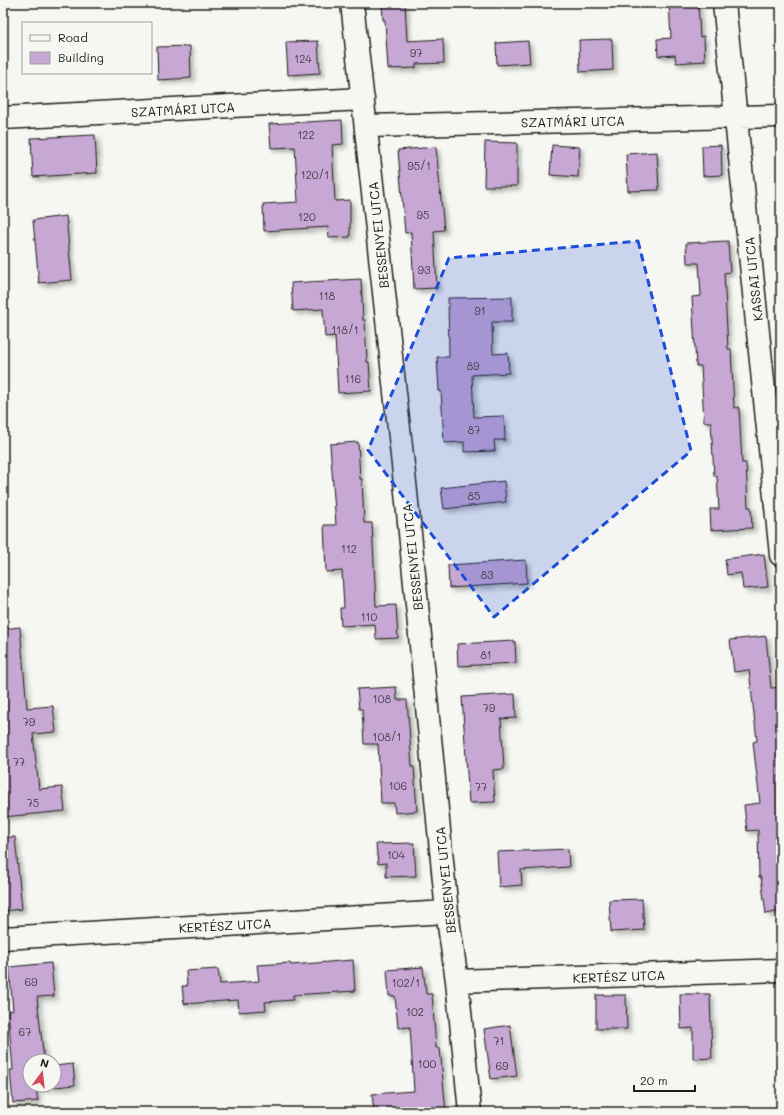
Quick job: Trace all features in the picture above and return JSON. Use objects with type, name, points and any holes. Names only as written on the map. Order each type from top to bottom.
[{"type":"street","name":"BESSENYEI UTCA","points":[[352,3],[405,484],[447,912],[457,981],[470,1112]]},
{"type":"street","name":"KASSAI UTCA","points":[[724,3],[737,117],[781,555]]},
{"type":"street","name":"SZATMÁRI UTCA","points":[[3,118],[363,99]]},
{"type":"street","name":"SZATMÁRI UTCA","points":[[366,126],[781,116]]},
{"type":"street","name":"KERTÉSZ UTCA","points":[[3,938],[447,912]]},
{"type":"street","name":"KERTÉSZ UTCA","points":[[457,981],[781,970]]},
{"type":"highlighted area","points":[[638,241],[691,451],[494,617],[368,450],[449,258]]},
{"type":"building","points":[[382,3],[405,3],[407,41],[443,39],[444,63],[416,64],[416,68],[388,69],[385,20],[383,20]]},
{"type":"building","points":[[669,3],[698,3],[700,37],[704,36],[705,61],[676,63],[675,55],[658,56],[657,39],[671,38]]},
{"type":"building","points":[[612,39],[613,70],[580,72],[579,40]]},
{"type":"building","points":[[318,41],[320,73],[288,75],[286,42]]},
{"type":"building","points":[[528,41],[530,63],[497,65],[496,43]]},
{"type":"building","points":[[190,46],[191,78],[158,80],[157,47]]},
{"type":"building","points":[[342,120],[343,144],[332,145],[335,201],[350,200],[350,237],[329,238],[328,227],[264,231],[263,204],[298,202],[295,147],[271,148],[269,124]]},
{"type":"building","points":[[95,135],[97,173],[33,177],[31,138]]},
{"type":"building","points":[[485,142],[517,143],[517,186],[484,186]]},
{"type":"building","points":[[552,145],[580,147],[578,177],[550,175]]},
{"type":"building","points":[[721,145],[722,175],[703,176],[702,146]]},
{"type":"building","points":[[436,147],[444,230],[434,231],[437,288],[414,289],[411,232],[405,233],[398,150]]},
{"type":"building","points":[[657,152],[659,190],[628,191],[626,154]]},
{"type":"building","points":[[66,216],[72,280],[39,283],[33,220]]},
{"type":"building","points":[[728,241],[730,272],[724,273],[728,349],[731,349],[734,408],[739,407],[742,463],[746,463],[748,507],[751,507],[752,528],[711,530],[710,509],[719,509],[717,476],[714,476],[711,422],[704,422],[701,366],[696,366],[692,297],[701,296],[699,263],[687,263],[686,243]]},
{"type":"building","points":[[361,279],[363,320],[365,320],[367,362],[369,362],[371,391],[338,393],[335,336],[325,337],[323,309],[293,311],[291,283]]},
{"type":"building","points":[[512,297],[512,322],[492,322],[493,354],[508,353],[509,373],[472,375],[474,417],[504,416],[505,440],[494,440],[495,451],[464,452],[464,442],[444,443],[441,391],[439,391],[437,357],[449,357],[448,298]]},
{"type":"building","points":[[358,442],[360,479],[362,479],[364,523],[372,523],[376,606],[396,605],[398,638],[376,639],[375,624],[341,626],[340,608],[344,608],[342,571],[326,572],[324,525],[336,525],[330,444]]},
{"type":"building","points":[[504,481],[506,502],[444,509],[441,488]]},
{"type":"building","points":[[764,554],[768,587],[743,589],[741,573],[727,575],[725,559]]},
{"type":"building","points":[[526,560],[527,583],[449,588],[448,565]]},
{"type":"building","points":[[20,627],[27,708],[53,706],[56,732],[33,734],[39,789],[62,787],[65,811],[3,817],[3,629]]},
{"type":"building","points":[[766,636],[771,688],[779,687],[781,705],[781,911],[766,914],[761,877],[759,877],[758,830],[747,831],[744,805],[760,803],[753,742],[757,741],[749,670],[734,672],[730,640]]},
{"type":"building","points":[[515,641],[516,663],[458,666],[457,644]]},
{"type":"building","points":[[396,687],[397,700],[407,700],[417,811],[395,813],[394,803],[381,803],[378,744],[364,744],[362,709],[359,709],[357,689]]},
{"type":"building","points":[[515,694],[516,718],[501,719],[504,769],[493,770],[495,802],[469,803],[462,697]]},
{"type":"building","points":[[3,837],[15,837],[22,909],[3,911]]},
{"type":"building","points":[[414,843],[416,876],[386,877],[386,863],[378,864],[376,844]]},
{"type":"building","points":[[568,849],[569,867],[521,870],[522,885],[499,887],[497,852]]},
{"type":"building","points":[[642,899],[644,930],[611,932],[609,900]]},
{"type":"building","points":[[353,960],[355,991],[293,995],[293,1000],[265,1002],[266,1010],[239,1012],[238,1000],[184,1004],[182,986],[187,986],[186,971],[218,969],[220,984],[259,981],[257,965],[290,963],[291,965]]},
{"type":"building","points":[[51,963],[54,996],[37,997],[43,1053],[22,1053],[22,1093],[37,1093],[38,1101],[13,1103],[10,1070],[13,1070],[8,1011],[13,1010],[9,967]]},
{"type":"building","points":[[423,967],[426,994],[432,994],[436,1048],[440,1048],[446,1112],[374,1112],[372,1094],[414,1091],[410,1027],[398,1028],[395,996],[389,996],[387,970]]},
{"type":"building","points":[[680,994],[710,994],[712,1058],[693,1059],[693,1028],[681,1029]]},
{"type":"building","points":[[596,995],[626,995],[627,1029],[596,1029]]},
{"type":"building","points":[[510,1025],[517,1076],[491,1079],[484,1029]]},
{"type":"building","points":[[73,1064],[75,1085],[62,1086],[62,1065]]}]
